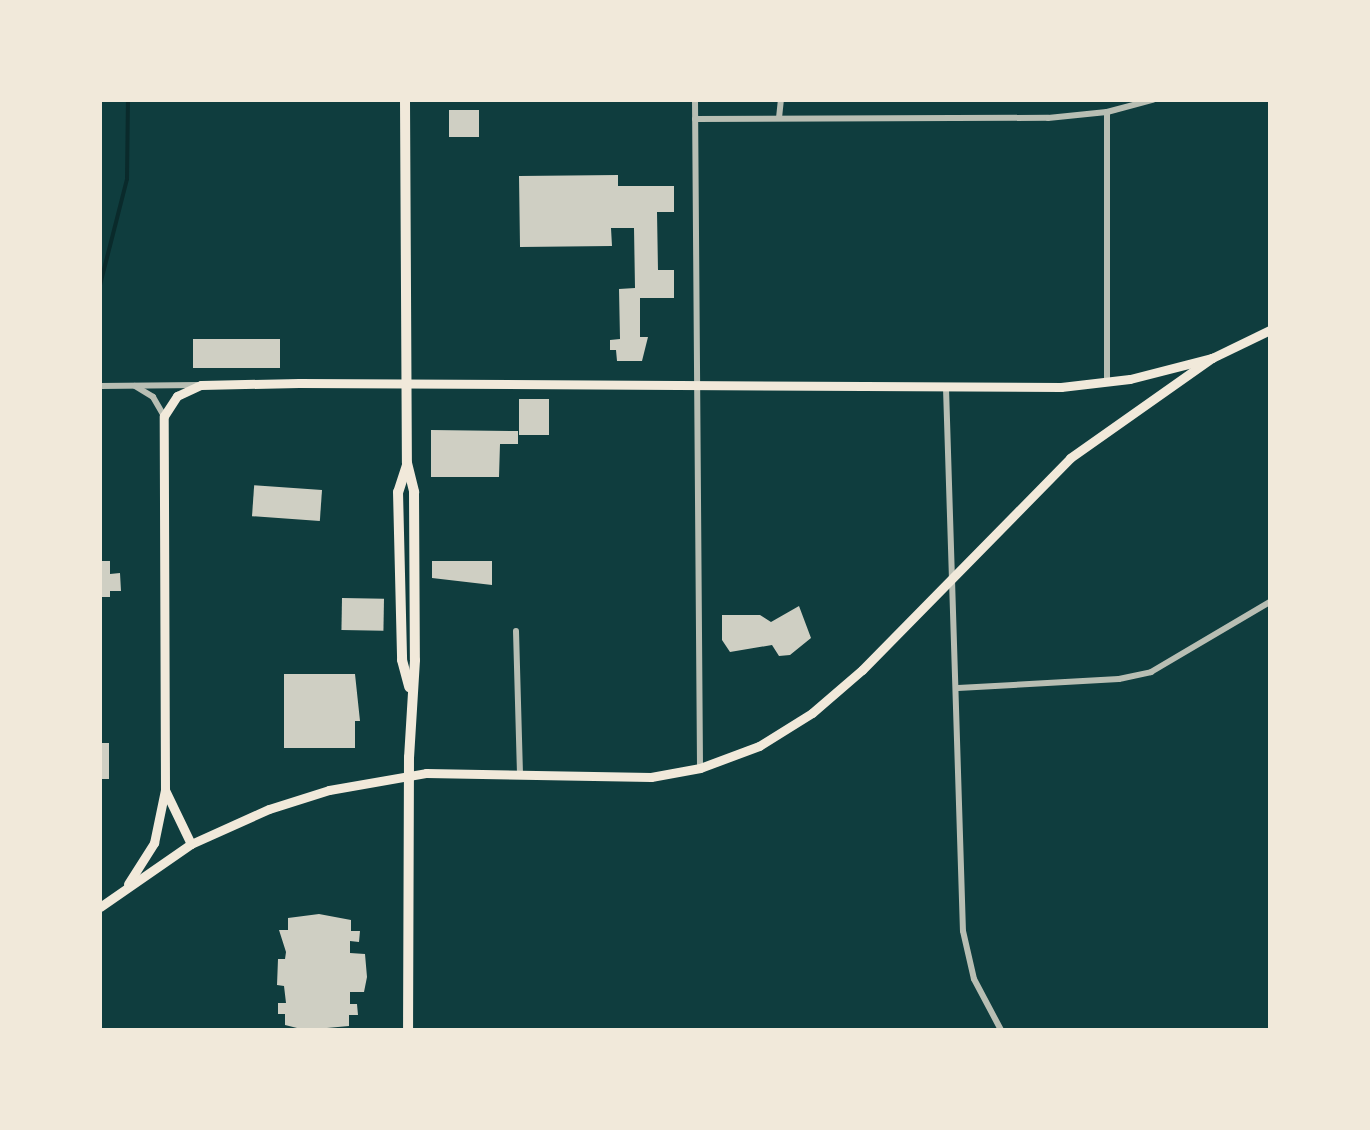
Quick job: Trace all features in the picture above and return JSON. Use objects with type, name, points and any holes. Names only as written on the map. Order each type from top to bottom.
[{"type":"main road","points":[[405,100],[407,463],[399,507],[402,660],[411,694],[408,1030]]},
{"type":"main road","points":[[100,907],[128,884],[191,844],[281,805],[409,774],[626,778],[700,768],[759,746],[812,713],[862,670],[1070,458],[1212,358],[1270,330]]},
{"type":"main road","points":[[128,884],[154,843],[165,790],[164,416],[172,399],[201,385],[408,383],[946,388],[1107,382],[1212,358]]},
{"type":"main road","points":[[165,790],[191,844]]},
{"type":"street","points":[[695,100],[700,768]]},
{"type":"street","points":[[779,118],[781,100]]},
{"type":"street","points":[[695,119],[1048,118],[1107,112],[1152,100]]},
{"type":"street","points":[[1107,112],[1107,382]]},
{"type":"street","points":[[100,386],[135,386],[156,382],[201,385]]},
{"type":"street","points":[[135,386],[153,397],[164,416]]},
{"type":"street","points":[[946,388],[955,573],[963,931],[974,979],[1001,1030]]},
{"type":"street","points":[[958,688],[1119,679],[1151,672],[1270,602]]},
{"type":"street","points":[[516,631],[520,774]]},
{"type":"building","points":[[449,110],[479,110],[479,137],[449,137]]},
{"type":"building","points":[[618,175],[618,186],[674,186],[674,212],[657,212],[658,270],[674,270],[674,298],[640,298],[640,337],[648,337],[642,361],[617,361],[616,350],[610,350],[610,340],[620,339],[619,289],[635,288],[634,228],[611,228],[612,246],[520,247],[519,176]]},
{"type":"building","points":[[193,339],[280,339],[280,368],[193,368]]},
{"type":"building","points":[[519,399],[549,399],[549,435],[519,435]]},
{"type":"building","points":[[431,430],[518,431],[518,444],[500,444],[499,477],[431,477]]},
{"type":"building","points":[[254,485],[322,490],[320,521],[252,516]]},
{"type":"building","points":[[100,561],[110,561],[110,574],[120,573],[121,591],[110,591],[110,597],[100,597]]},
{"type":"building","points":[[432,561],[492,561],[492,585],[432,578]]},
{"type":"building","points":[[342,598],[384,599],[383,631],[341,630]]},
{"type":"building","points":[[799,606],[811,638],[790,655],[779,656],[772,645],[730,652],[722,640],[722,615],[760,615],[771,622]]},
{"type":"building","points":[[284,674],[355,674],[360,721],[355,721],[355,748],[284,748]]},
{"type":"building","points":[[100,743],[109,743],[109,779],[100,779]]},
{"type":"building","points":[[319,914],[351,920],[351,931],[360,931],[359,942],[350,941],[350,953],[365,954],[367,977],[364,992],[350,992],[350,1004],[357,1004],[358,1015],[349,1015],[349,1026],[305,1030],[285,1025],[285,1014],[278,1014],[278,1003],[286,1003],[284,986],[277,985],[278,959],[285,959],[286,952],[279,930],[288,930],[288,918]]},
{"type":"waterway","points":[[100,285],[127,179],[128,100]]}]
